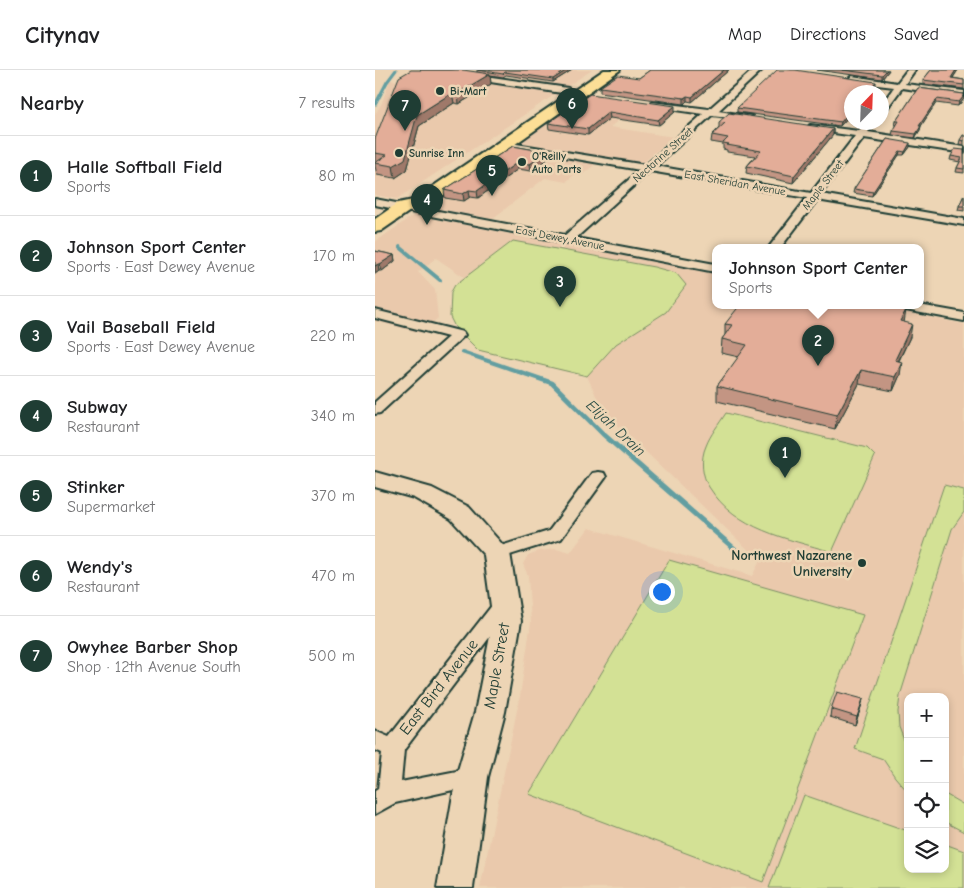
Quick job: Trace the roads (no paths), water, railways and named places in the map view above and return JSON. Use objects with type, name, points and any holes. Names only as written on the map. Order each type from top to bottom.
[{"type":"main road","points":[[375,227],[404,207],[419,204],[473,167],[545,106],[575,92],[613,70]]},
{"type":"main road","points":[[404,207],[406,201],[503,143],[575,92],[598,71]]},
{"type":"main road","points":[[375,480],[423,493],[460,513],[497,553]]},
{"type":"main road","name":"Maple Street","points":[[455,888],[472,777],[490,712],[507,621],[497,553]]},
{"type":"street","points":[[426,70],[451,72],[599,96]]},
{"type":"street","name":"Nectarine Street","points":[[568,240],[758,70]]},
{"type":"street","points":[[889,98],[911,70]]},
{"type":"street","points":[[847,78],[964,94]]},
{"type":"street","points":[[641,102],[757,119]]},
{"type":"street","points":[[804,126],[964,150]]},
{"type":"street","name":"Maple Street","points":[[777,244],[865,130]]},
{"type":"street","name":"East Sheridan Avenue","points":[[503,143],[964,222]]},
{"type":"street","name":"East Dewey Avenue","points":[[375,202],[712,267]]},
{"type":"street","points":[[921,309],[964,317]]},
{"type":"street","points":[[375,314],[457,335]]},
{"type":"street","points":[[375,410],[457,335]]},
{"type":"street","points":[[497,553],[555,535],[598,477]]},
{"type":"street","name":"East Bird Avenue","points":[[384,744],[504,604]]},
{"type":"street","points":[[384,744],[382,799],[472,777]]},
{"type":"waterway","name":"Elijah Drain","points":[[375,105],[387,82],[396,70]]},
{"type":"waterway","name":"Elijah Drain","points":[[400,247],[440,280]]},
{"type":"waterway","name":"Elijah Drain","points":[[462,352],[520,372]]},
{"type":"waterway","name":"Elijah Drain","points":[[517,371],[552,383],[603,434],[737,551]]},
{"type":"place","name":"Bi-Mart","points":[[440,91]]},
{"type":"place","name":"Wendy's","points":[[572,129]]},
{"type":"place","name":"Owyhee Barber Shop","points":[[405,131]]},
{"type":"place","name":"Sunrise Inn","points":[[399,153]]},
{"type":"place","name":"O'Reilly Auto Parts","points":[[522,162]]},
{"type":"place","name":"Stinker","points":[[492,196]]},
{"type":"place","name":"Subway","points":[[427,225]]},
{"type":"place","name":"Vail Baseball Field","points":[[560,307]]},
{"type":"place","name":"Johnson Sport Center","points":[[818,366]]},
{"type":"place","name":"Halle Softball Field","points":[[785,478]]},
{"type":"place","name":"Northwest Nazarene University","points":[[862,563]]}]
